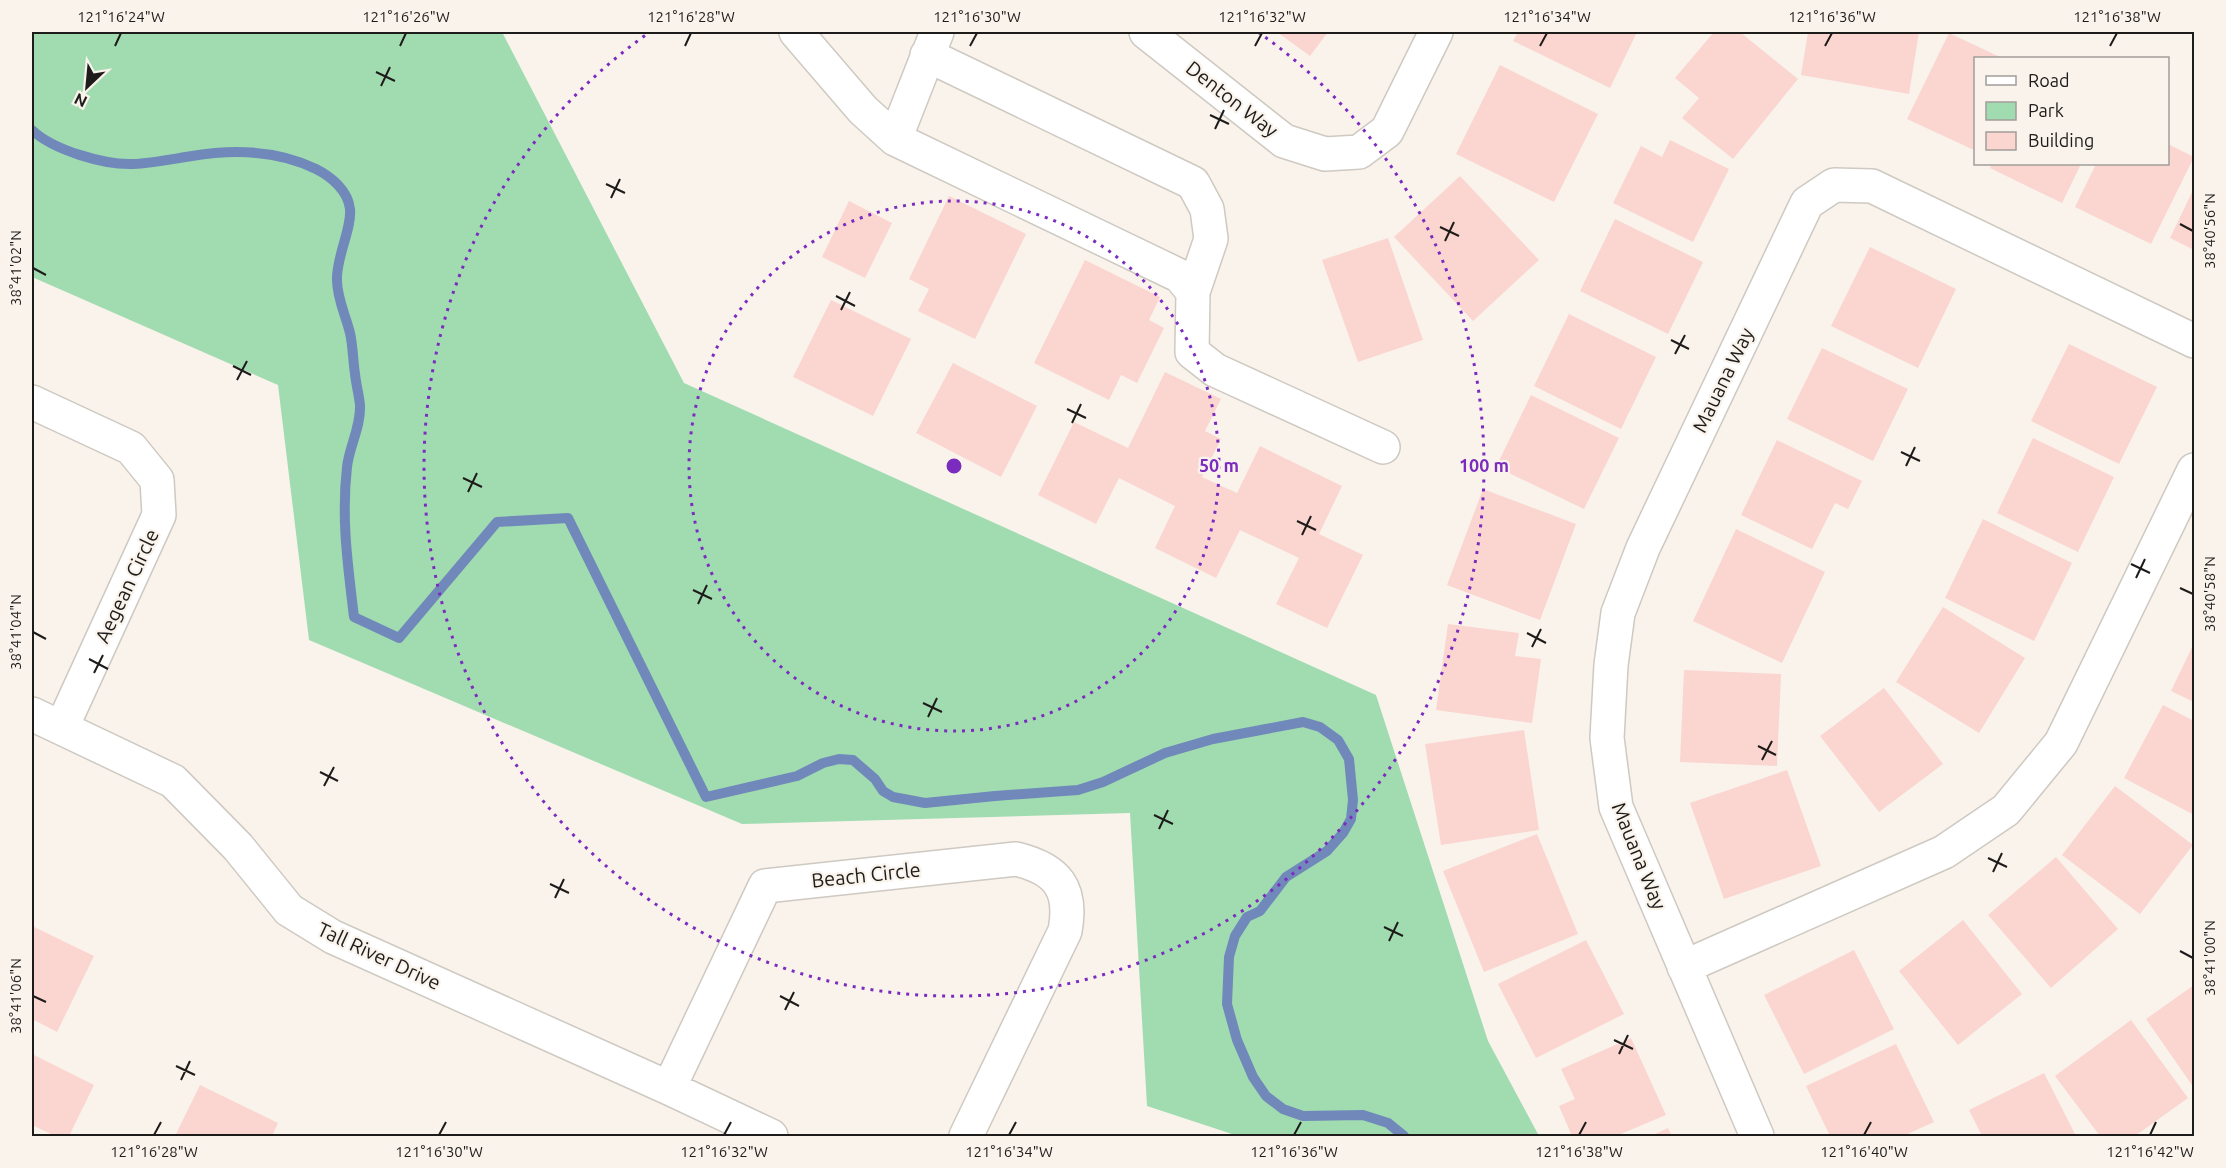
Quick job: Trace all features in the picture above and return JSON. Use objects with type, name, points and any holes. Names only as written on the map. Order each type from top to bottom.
[{"type":"street","points":[[796,32],[863,110],[895,139],[1180,276],[1193,292]]},
{"type":"street","name":"Denton Way","points":[[1146,32],[1284,141],[1325,154],[1359,152],[1387,131],[1436,32]]},
{"type":"street","points":[[895,139],[932,43],[1193,183],[1207,209],[1211,239],[1193,292],[1192,352],[1215,370],[1383,447]]},
{"type":"street","name":"Mauana Way","points":[[1757,1137],[1616,807],[1607,738],[1611,665],[1618,613],[1643,548],[1807,203],[1834,185],[1872,186],[2194,341]]},
{"type":"street","name":"Aegean Circle","points":[[32,402],[131,448],[157,480],[159,515],[62,727]]},
{"type":"street","points":[[1684,967],[1944,852],[2006,810],[2061,743],[2194,470]]},
{"type":"street","name":"Tall River Drive","points":[[32,714],[173,781],[238,847],[289,910],[333,937],[669,1088],[771,1137]]},
{"type":"street","name":"Beach Circle","points":[[669,1088],[765,886],[1016,859],[1037,864],[1054,876],[1063,888],[1069,911],[1065,931],[966,1137]]},
{"type":"green space","points":[[32,32],[502,32],[684,383],[1376,695],[1488,1041],[1539,1136],[1238,1136],[1147,1106],[1130,813],[742,824],[309,640],[278,385],[32,277]]},
{"type":"building","points":[[1277,32],[1328,32],[1310,56]]},
{"type":"building","points":[[1518,32],[1637,32],[1610,88],[1513,41]]},
{"type":"building","points":[[1714,32],[1740,32],[1798,79],[1733,159],[1682,118],[1699,98],[1675,78]]},
{"type":"building","points":[[1808,32],[1919,32],[1909,94],[1801,75]]},
{"type":"building","points":[[1949,33],[2000,57],[1974,57],[1974,150],[1907,119]]},
{"type":"building","points":[[1500,65],[1598,114],[1554,202],[1456,154]]},
{"type":"building","points":[[1670,140],[1729,169],[1693,242],[1613,203],[1641,146],[1662,157]]},
{"type":"building","points":[[2169,144],[2194,157],[2151,244],[2075,207],[2096,165],[2169,165]]},
{"type":"building","points":[[1992,165],[2081,165],[2062,203],[1990,168]]},
{"type":"building","points":[[1460,176],[1539,260],[1473,321],[1394,237]]},
{"type":"building","points":[[2194,188],[2194,250],[2170,238]]},
{"type":"building","points":[[949,196],[1026,234],[975,339],[918,311],[929,289],[909,279]]},
{"type":"building","points":[[849,201],[892,223],[865,278],[822,257]]},
{"type":"building","points":[[1615,219],[1703,262],[1668,334],[1580,291]]},
{"type":"building","points":[[1388,238],[1423,340],[1358,362],[1322,260]]},
{"type":"building","points":[[1870,247],[1956,289],[1918,368],[1831,326]]},
{"type":"building","points":[[1085,260],[1160,297],[1149,320],[1164,328],[1137,383],[1121,375],[1109,400],[1034,363]]},
{"type":"building","points":[[831,300],[911,339],[873,416],[793,377]]},
{"type":"building","points":[[1569,314],[1656,357],[1621,429],[1534,386]]},
{"type":"building","points":[[2069,344],[2157,387],[2119,464],[2031,421]]},
{"type":"building","points":[[1822,348],[1908,389],[1873,461],[1787,419]]},
{"type":"building","points":[[953,363],[1037,406],[1001,477],[916,433]]},
{"type":"building","points":[[1165,372],[1221,399],[1205,431],[1221,439],[1202,477],[1237,493],[1260,446],[1342,486],[1319,534],[1363,555],[1327,628],[1276,604],[1299,558],[1240,530],[1216,578],[1155,548],[1175,506],[1119,478],[1096,524],[1038,495],[1074,422],[1128,448]]},
{"type":"building","points":[[1531,395],[1619,438],[1584,509],[1496,467]]},
{"type":"building","points":[[2033,438],[2114,477],[2078,552],[1997,513]]},
{"type":"building","points":[[1777,440],[1862,481],[1848,509],[1835,503],[1812,549],[1741,515]]},
{"type":"building","points":[[1483,489],[1576,524],[1540,620],[1447,585]]},
{"type":"building","points":[[1983,519],[2072,563],[2034,641],[1945,598]]},
{"type":"building","points":[[1736,529],[1825,572],[1782,663],[1693,621]]},
{"type":"building","points":[[1943,607],[2025,658],[1979,733],[1896,682]]},
{"type":"building","points":[[1448,624],[1519,633],[1515,656],[1541,659],[1532,723],[1436,710]]},
{"type":"building","points":[[2194,643],[2194,702],[2171,691]]},
{"type":"building","points":[[1684,670],[1781,674],[1777,766],[1680,762]]},
{"type":"building","points":[[1884,688],[1943,764],[1879,812],[1820,736]]},
{"type":"building","points":[[2163,705],[2194,721],[2194,815],[2124,778]]},
{"type":"building","points":[[1524,730],[1539,830],[1441,845],[1425,744]]},
{"type":"building","points":[[1787,770],[1821,866],[1724,899],[1690,803]]},
{"type":"building","points":[[2115,786],[2193,845],[2140,914],[2062,855]]},
{"type":"building","points":[[1537,834],[1578,934],[1484,972],[1443,871]]},
{"type":"building","points":[[2056,857],[2118,929],[2051,988],[1988,915]]},
{"type":"building","points":[[1963,920],[2022,994],[1958,1045],[1899,971]]},
{"type":"building","points":[[32,926],[94,956],[57,1032],[32,1019]]},
{"type":"building","points":[[1586,940],[1624,1014],[1536,1058],[1498,984]]},
{"type":"building","points":[[1854,950],[1894,1029],[1804,1074],[1764,995]]},
{"type":"building","points":[[2194,985],[2194,1088],[2146,1019]]},
{"type":"building","points":[[2131,1020],[2188,1098],[2135,1136],[2100,1136],[2055,1076]]},
{"type":"building","points":[[1631,1038],[1666,1115],[1616,1136],[1572,1136],[1559,1106],[1575,1099],[1561,1069]]},
{"type":"building","points":[[1896,1044],[1934,1122],[1903,1136],[1830,1136],[1806,1086]]},
{"type":"building","points":[[32,1054],[94,1085],[69,1136],[55,1136],[32,1125]]},
{"type":"building","points":[[2044,1073],[2076,1136],[1982,1136],[1969,1110]]},
{"type":"building","points":[[200,1085],[278,1123],[272,1136],[175,1136]]},
{"type":"building","points":[[1668,1128],[1672,1136],[1651,1136]]},
{"type":"waterway","points":[[32,130],[66,150],[108,162],[133,164],[224,152],[255,153],[301,163],[328,176],[338,185],[349,202],[350,217],[337,271],[337,287],[351,338],[360,405],[359,421],[350,452],[345,486],[346,542],[354,617],[399,638],[497,522],[568,518],[706,797],[797,776],[823,763],[839,759],[853,760],[875,779],[883,791],[893,797],[925,803],[1078,790],[1103,782],[1165,753],[1213,739],[1303,722],[1320,727],[1338,740],[1349,759],[1353,800],[1351,819],[1343,833],[1327,851],[1286,877],[1260,911],[1247,917],[1235,936],[1229,957],[1227,1004],[1237,1040],[1253,1077],[1266,1096],[1283,1109],[1303,1116],[1363,1115],[1388,1123],[1404,1136]]}]
